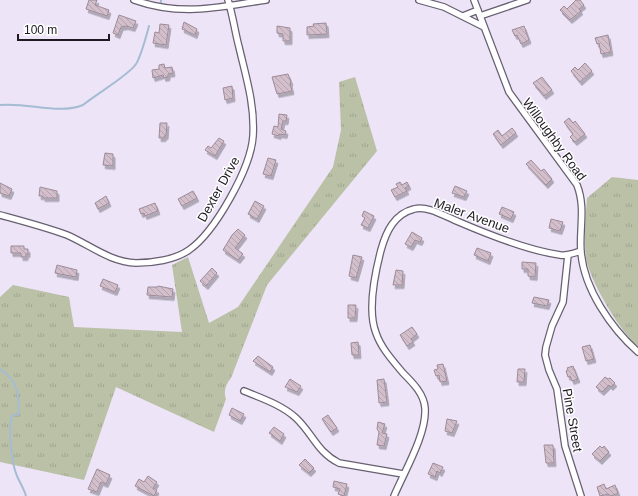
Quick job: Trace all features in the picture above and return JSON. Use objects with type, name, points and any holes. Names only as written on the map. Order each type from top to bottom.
[{"type":"street","points":[[134,0],[162,8],[181,10],[229,3],[266,0]]},
{"type":"street","points":[[419,0],[438,5],[463,16],[476,25],[484,28]]},
{"type":"street","name":"Willoughby Road","points":[[474,0],[509,92],[577,185],[582,199],[583,211],[581,251],[585,272],[598,300],[616,328],[638,352]]},
{"type":"street","points":[[463,16],[526,0]]},
{"type":"street","name":"Dexter Drive","points":[[0,215],[67,236],[107,256],[126,262],[162,260],[188,251],[199,241],[215,222],[241,177],[253,138],[251,94],[229,3]]},
{"type":"street","name":"Maler Avenue","points":[[394,496],[420,436],[424,422],[425,408],[420,393],[387,354],[374,327],[373,300],[375,275],[383,243],[390,227],[403,214],[414,209],[424,209],[478,230],[561,256],[581,251]]},
{"type":"street","name":"Pine Street","points":[[568,255],[563,302],[552,326],[545,355],[549,370],[557,389],[561,428],[565,446],[581,496]]},
{"type":"street","points":[[244,391],[275,404],[296,418],[322,451],[339,463],[403,474]]},
{"type":"green space","points":[[355,77],[377,151],[267,285],[226,388],[226,399],[214,432],[116,387],[84,480],[0,462],[0,297],[13,285],[69,297],[74,327],[182,332],[172,265],[188,257],[209,323],[238,307],[333,167],[341,130],[339,82]]},
{"type":"green space","points":[[612,177],[638,180],[638,346],[623,330],[608,308],[595,283],[587,263],[585,231],[587,198]]},
{"type":"building","points":[[89,0],[97,0],[95,5],[109,10],[107,16],[86,9]]},
{"type":"building","points":[[576,0],[580,0],[584,5],[579,9],[581,11],[570,20],[560,10],[564,6],[567,9]]},
{"type":"building","points":[[119,15],[136,21],[133,28],[126,26],[121,27],[118,35],[113,33]]},
{"type":"building","points":[[184,22],[197,29],[195,35],[182,29]]},
{"type":"building","points":[[326,23],[327,34],[307,35],[307,27],[314,26],[313,24]]},
{"type":"building","points":[[160,24],[169,25],[166,45],[153,43],[155,32],[159,33]]},
{"type":"building","points":[[277,26],[290,28],[290,41],[283,41],[283,34],[277,33]]},
{"type":"building","points":[[524,26],[529,40],[521,44],[517,35],[515,36],[512,30]]},
{"type":"building","points":[[608,35],[611,52],[601,54],[599,43],[597,44],[595,38]]},
{"type":"building","points":[[585,63],[592,71],[580,82],[571,71],[575,67],[578,70]]},
{"type":"building","points":[[164,64],[165,68],[172,67],[173,73],[168,74],[168,77],[164,78],[163,75],[153,78],[152,70],[159,69],[159,65]]},
{"type":"building","points":[[288,74],[292,91],[277,94],[272,77]]},
{"type":"building","points":[[542,77],[552,90],[544,96],[533,83]]},
{"type":"building","points":[[232,86],[233,98],[225,100],[223,88]]},
{"type":"building","points":[[279,114],[287,115],[286,121],[283,121],[281,129],[286,131],[285,135],[279,134],[279,136],[272,134],[274,126],[278,127]]},
{"type":"building","points":[[569,118],[573,123],[575,121],[585,134],[575,142],[570,137],[573,134],[564,122]]},
{"type":"building","points":[[160,123],[167,123],[166,136],[164,136],[164,138],[159,138]]},
{"type":"building","points":[[512,128],[516,133],[501,145],[493,134],[498,130],[502,136]]},
{"type":"building","points":[[219,138],[224,141],[215,156],[205,150],[208,146],[211,148]]},
{"type":"building","points":[[105,153],[113,154],[113,166],[103,165]]},
{"type":"building","points":[[268,158],[276,160],[271,176],[263,174]]},
{"type":"building","points":[[531,160],[541,171],[544,169],[552,179],[546,185],[526,164]]},
{"type":"building","points":[[400,182],[402,185],[407,182],[409,186],[405,188],[407,191],[395,197],[391,190],[398,187],[396,184]]},
{"type":"building","points":[[0,183],[12,189],[9,196],[0,193]]},
{"type":"building","points":[[455,186],[467,191],[464,197],[452,193]]},
{"type":"building","points":[[40,187],[57,191],[57,198],[43,198],[43,196],[39,196]]},
{"type":"building","points":[[193,191],[197,198],[182,206],[178,199]]},
{"type":"building","points":[[106,196],[109,203],[98,209],[95,203]]},
{"type":"building","points":[[255,201],[264,206],[257,219],[248,214]]},
{"type":"building","points":[[155,203],[158,211],[145,216],[144,213],[141,214],[139,209]]},
{"type":"building","points":[[502,207],[514,212],[511,219],[499,214]]},
{"type":"building","points":[[364,211],[374,216],[368,228],[361,225],[365,218],[362,216]]},
{"type":"building","points":[[551,219],[563,222],[560,231],[549,228]]},
{"type":"building","points":[[238,229],[245,235],[235,248],[243,254],[238,260],[223,250],[232,235]]},
{"type":"building","points":[[412,232],[422,238],[420,242],[415,240],[411,247],[405,244]]},
{"type":"building","points":[[11,246],[24,246],[24,249],[28,249],[28,254],[26,254],[26,257],[21,257],[21,253],[11,253]]},
{"type":"building","points":[[477,248],[491,253],[488,261],[474,255]]},
{"type":"building","points":[[353,255],[362,257],[356,278],[349,276]]},
{"type":"building","points":[[522,262],[536,263],[535,277],[528,276],[528,269],[522,269]]},
{"type":"building","points":[[57,265],[77,270],[76,277],[55,273]]},
{"type":"building","points":[[212,268],[217,273],[206,286],[200,281]]},
{"type":"building","points":[[396,270],[403,271],[402,285],[393,285]]},
{"type":"building","points":[[103,279],[118,285],[115,292],[100,286]]},
{"type":"building","points":[[158,286],[173,289],[172,297],[147,295],[148,287]]},
{"type":"building","points":[[534,297],[549,300],[547,306],[532,303]]},
{"type":"building","points":[[348,305],[356,305],[355,318],[348,318]]},
{"type":"building","points":[[412,327],[417,334],[411,339],[413,342],[407,346],[400,335]]},
{"type":"building","points":[[358,342],[359,355],[352,355],[351,343]]},
{"type":"building","points":[[590,345],[594,359],[586,361],[582,347]]},
{"type":"building","points":[[258,356],[273,367],[270,372],[253,361]]},
{"type":"building","points":[[443,364],[447,381],[440,382],[439,375],[436,376],[434,370],[438,369],[437,365]]},
{"type":"building","points":[[573,366],[578,379],[572,381],[570,376],[568,377],[566,371],[568,370],[567,368]]},
{"type":"building","points":[[518,369],[525,369],[524,382],[517,382]]},
{"type":"building","points":[[605,377],[608,379],[610,378],[615,383],[611,387],[609,385],[602,392],[596,387]]},
{"type":"building","points":[[290,379],[301,386],[297,392],[285,387]]},
{"type":"building","points":[[384,379],[387,402],[379,403],[377,380]]},
{"type":"building","points":[[232,408],[244,414],[240,421],[229,415]]},
{"type":"building","points":[[328,415],[337,428],[331,432],[322,419]]},
{"type":"building","points":[[447,419],[457,421],[452,433],[445,431]]},
{"type":"building","points":[[378,422],[385,424],[382,433],[387,434],[384,446],[377,445],[379,432],[377,429]]},
{"type":"building","points":[[274,427],[284,434],[280,441],[269,433]]},
{"type":"building","points":[[544,445],[553,445],[554,463],[546,463]]},
{"type":"building","points":[[600,446],[602,448],[604,446],[609,452],[600,461],[592,454]]},
{"type":"building","points":[[305,459],[314,468],[309,473],[299,465]]},
{"type":"building","points":[[433,463],[443,467],[440,473],[437,471],[435,477],[428,474]]},
{"type":"building","points":[[97,469],[110,475],[106,484],[101,482],[97,492],[88,489]]},
{"type":"building","points":[[148,476],[157,482],[153,488],[157,490],[154,496],[135,486],[139,479],[144,482]]},
{"type":"building","points":[[334,481],[347,484],[344,496],[338,494],[340,489],[333,487]]},
{"type":"building","points":[[604,484],[606,489],[615,485],[618,493],[611,496],[608,494],[600,496],[597,487]]},
{"type":"waterway","points":[[0,105],[21,105],[53,109],[73,108],[83,105],[132,69],[138,61],[142,51],[149,26]]},
{"type":"waterway","points":[[0,369],[11,378],[18,394],[19,414],[12,416],[10,429],[11,446],[15,470],[26,496]]}]
